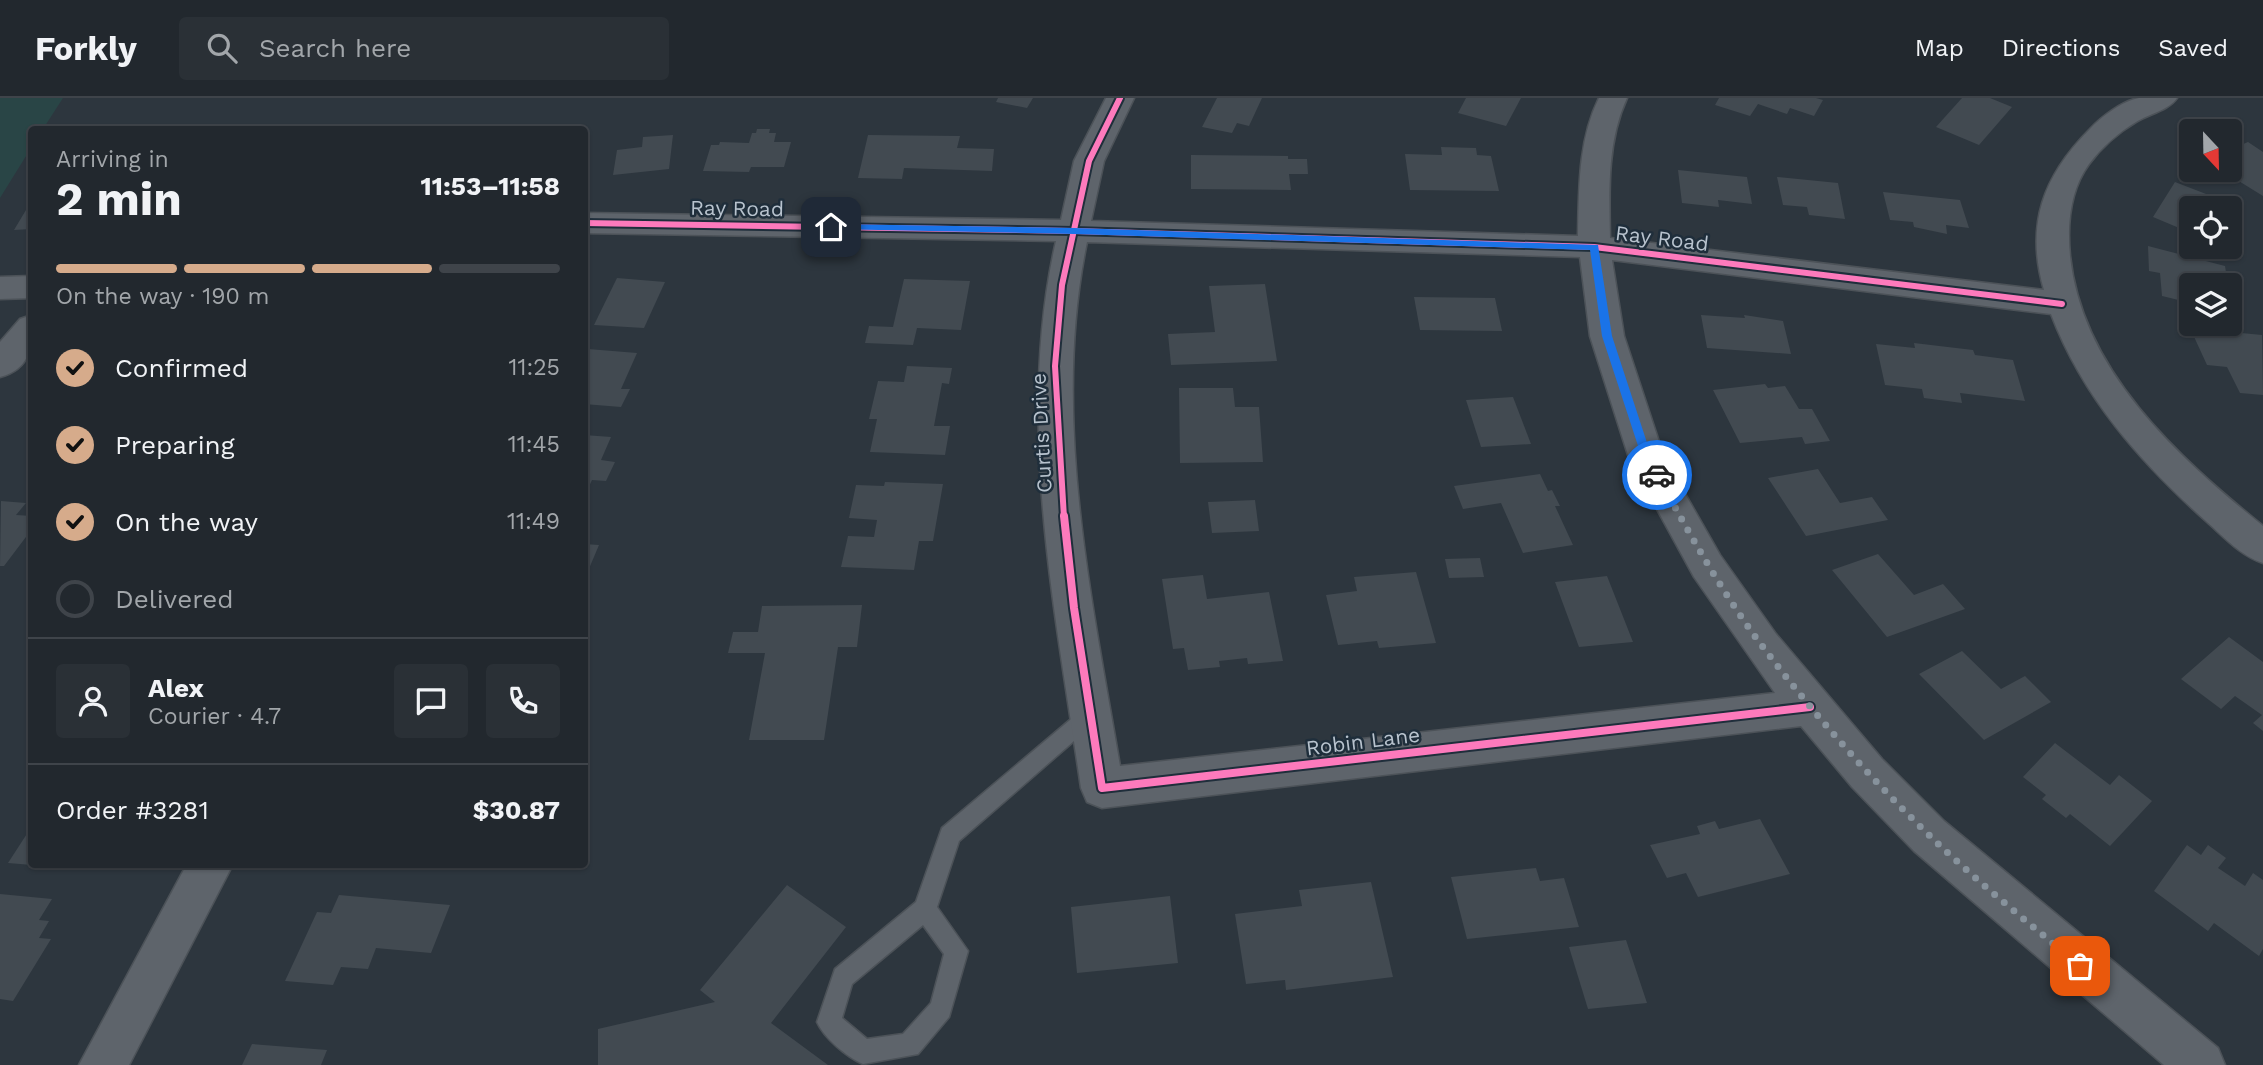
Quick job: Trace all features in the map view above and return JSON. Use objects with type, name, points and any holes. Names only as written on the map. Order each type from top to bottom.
[{"type":"street","name":"Curtis Drive","points":[[1074,608],[1060,481],[1055,366],[1062,285],[1089,160],[1120,98]]},
{"type":"street","points":[[1613,98],[1605,115],[1594,177],[1594,247],[1607,336],[1647,458],[1707,566],[1762,646],[1810,707],[1867,772],[1929,836],[2201,1065]]},
{"type":"street","points":[[2163,98],[2135,110],[2107,128],[2084,149],[2067,173],[2056,201],[2051,232],[2053,266],[2062,304],[2078,341],[2101,381],[2131,422],[2170,465],[2263,548]]},
{"type":"street","name":"Ray Road","points":[[588,223],[1074,231],[1594,247],[2062,304]]},
{"type":"street","points":[[0,288],[28,287]]},
{"type":"street","points":[[0,365],[28,332]]},
{"type":"street","name":"Robin Lane","points":[[1074,608],[1102,788],[1810,707]]},
{"type":"street","points":[[103,1065],[209,868]]},
{"type":"lane","points":[[925,909],[956,951],[941,1009],[909,1045],[863,1052],[829,1022],[843,977],[925,909],[950,835],[1090,715]]},
{"type":"green space","points":[[0,98],[63,98],[45,126],[28,126],[28,153],[0,198]]},
{"type":"building","points":[[998,98],[1033,98],[1027,108],[996,102]]},
{"type":"building","points":[[1217,98],[1262,98],[1249,126],[1237,123],[1232,133],[1202,127]]},
{"type":"building","points":[[1466,98],[1521,98],[1506,126],[1458,113]]},
{"type":"building","points":[[1719,98],[1823,100],[1814,116],[1790,108],[1787,114],[1758,104],[1750,116],[1715,105]]},
{"type":"building","points":[[1962,98],[1990,98],[2012,107],[1979,145],[1936,127]]},
{"type":"building","points":[[757,129],[770,129],[769,133],[776,133],[774,142],[791,142],[784,167],[751,167],[749,172],[703,171],[711,145],[719,145],[720,142],[749,143],[752,133],[756,133]]},
{"type":"building","points":[[673,135],[669,169],[613,175],[617,150],[642,147],[643,137]]},
{"type":"building","points":[[868,135],[960,136],[957,148],[994,149],[992,171],[904,168],[902,179],[858,178]]},
{"type":"building","points":[[2248,142],[2263,152],[2263,196],[2240,182],[2242,144]]},
{"type":"building","points":[[1441,147],[1476,148],[1477,155],[1491,156],[1499,191],[1410,190],[1405,154],[1442,155]]},
{"type":"building","points":[[1191,155],[1288,156],[1288,159],[1307,159],[1308,174],[1289,174],[1291,190],[1191,189]]},
{"type":"building","points":[[1678,170],[1747,177],[1752,204],[1718,200],[1719,207],[1682,203]]},
{"type":"building","points":[[1777,177],[1838,183],[1845,219],[1809,215],[1807,207],[1783,205]]},
{"type":"building","points":[[2175,182],[2211,196],[2179,196],[2179,228],[2153,217]]},
{"type":"building","points":[[1883,192],[1960,200],[1969,228],[1946,225],[1947,234],[1914,227],[1913,222],[1890,220]]},
{"type":"building","points":[[28,207],[28,229],[14,230]]},
{"type":"building","points":[[2148,246],[2179,254],[2179,259],[2198,259],[2225,266],[2226,273],[2179,273],[2179,300],[2162,296],[2160,273],[2149,271]]},
{"type":"building","points":[[617,278],[665,282],[644,328],[594,325]]},
{"type":"building","points":[[904,279],[970,281],[961,330],[917,328],[913,345],[865,343],[869,326],[893,327]]},
{"type":"building","points":[[1265,284],[1277,361],[1171,365],[1168,334],[1215,332],[1209,286]]},
{"type":"building","points":[[1414,297],[1495,298],[1502,331],[1420,330]]},
{"type":"building","points":[[1701,315],[1745,318],[1744,315],[1783,321],[1791,354],[1707,348]]},
{"type":"building","points":[[2242,333],[2262,335],[2263,395],[2240,393],[2227,367],[2207,365],[2194,336],[2242,336]]},
{"type":"building","points":[[1914,343],[1973,350],[1975,355],[2013,360],[2025,401],[1960,393],[1962,403],[1924,398],[1922,389],[1885,385],[1876,344],[1915,348]]},
{"type":"building","points":[[588,349],[637,353],[621,389],[630,389],[621,407],[588,404]]},
{"type":"building","points":[[907,366],[952,368],[949,384],[942,383],[934,426],[950,426],[945,455],[870,452],[877,419],[869,419],[878,381],[904,382]]},
{"type":"building","points":[[1765,384],[1768,388],[1785,386],[1799,409],[1812,409],[1830,441],[1805,444],[1802,437],[1740,443],[1713,390]]},
{"type":"building","points":[[1179,388],[1233,388],[1235,407],[1259,407],[1263,462],[1180,463]]},
{"type":"building","points":[[1513,397],[1531,444],[1481,447],[1466,400]]},
{"type":"building","points":[[588,435],[611,437],[601,460],[615,462],[606,481],[592,480],[588,488]]},
{"type":"building","points":[[1818,469],[1840,503],[1872,497],[1888,520],[1806,536],[1768,478]]},
{"type":"building","points":[[1540,474],[1548,491],[1552,490],[1560,506],[1555,506],[1573,545],[1523,553],[1501,503],[1463,509],[1454,486]]},
{"type":"building","points":[[885,482],[943,484],[933,541],[919,541],[914,570],[841,567],[848,536],[874,537],[877,520],[849,518],[856,485],[884,486]]},
{"type":"building","points":[[1255,500],[1259,531],[1212,533],[1208,502]]},
{"type":"building","points":[[1,501],[26,503],[16,515],[28,516],[28,534],[4,566],[0,566]]},
{"type":"building","points":[[588,544],[599,545],[588,571]]},
{"type":"building","points":[[1878,554],[1914,595],[1943,584],[1965,609],[1887,637],[1832,570]]},
{"type":"building","points":[[1480,558],[1484,577],[1449,578],[1445,559]]},
{"type":"building","points":[[1416,572],[1436,643],[1379,648],[1377,641],[1338,645],[1326,595],[1357,591],[1354,577]]},
{"type":"building","points":[[1203,575],[1207,599],[1269,592],[1283,661],[1248,664],[1247,658],[1219,661],[1220,667],[1188,670],[1184,648],[1173,649],[1162,579]]},
{"type":"building","points":[[1607,576],[1633,642],[1579,647],[1555,582]]},
{"type":"building","points":[[862,605],[857,647],[838,647],[824,740],[749,740],[765,653],[728,653],[733,632],[758,632],[762,606]]},
{"type":"building","points":[[2229,637],[2263,662],[2263,731],[2253,723],[2262,715],[2235,696],[2221,709],[2181,679]]},
{"type":"building","points":[[1962,651],[2001,689],[2025,676],[2051,702],[1984,740],[1919,674]]},
{"type":"building","points":[[2055,743],[2110,785],[2119,775],[2152,801],[2110,846],[2070,814],[2066,818],[2042,799],[2046,795],[2023,777]]},
{"type":"building","points":[[1760,819],[1790,874],[1698,897],[1686,873],[1667,878],[1650,845],[1700,834],[1697,826],[1715,821],[1719,829]]},
{"type":"building","points":[[28,832],[28,865],[8,863]]},
{"type":"building","points":[[2187,845],[2201,855],[2208,845],[2226,858],[2218,868],[2245,886],[2253,873],[2263,880],[2263,949],[2259,956],[2214,923],[2208,931],[2154,891]]},
{"type":"building","points":[[1536,868],[1540,881],[1564,878],[1579,927],[1467,939],[1451,877]]},
{"type":"building","points":[[1371,882],[1393,977],[1286,990],[1285,980],[1246,984],[1235,914],[1302,906],[1299,890]]},
{"type":"building","points":[[787,885],[846,927],[771,1023],[828,1065],[598,1065],[598,1029],[715,1002],[700,990]]},
{"type":"building","points":[[0,894],[52,899],[39,920],[49,921],[39,938],[51,939],[13,1001],[0,999]]},
{"type":"building","points":[[339,895],[450,905],[431,953],[376,948],[368,969],[341,967],[333,985],[285,981],[317,912],[331,913]]},
{"type":"building","points":[[1170,896],[1178,963],[1077,973],[1071,907]]},
{"type":"building","points":[[1626,940],[1647,1003],[1588,1009],[1569,947]]},
{"type":"building","points":[[252,1044],[327,1050],[321,1065],[242,1065]]},
{"type":"cycle path","points":[[1120,98],[1089,161],[1062,285],[1055,366],[1060,481],[1074,608],[1102,788],[1810,707]]},
{"type":"cycle path","points":[[588,223],[1074,231],[1594,247],[2062,304]]},
{"type":"way so far","points":[[1657,475],[1707,566],[1762,646],[1810,707],[1867,772],[1929,836],[2080,966]]},
{"type":"route","points":[[831,227],[1074,231],[1594,247],[1607,336],[1647,458],[1657,475]]}]
